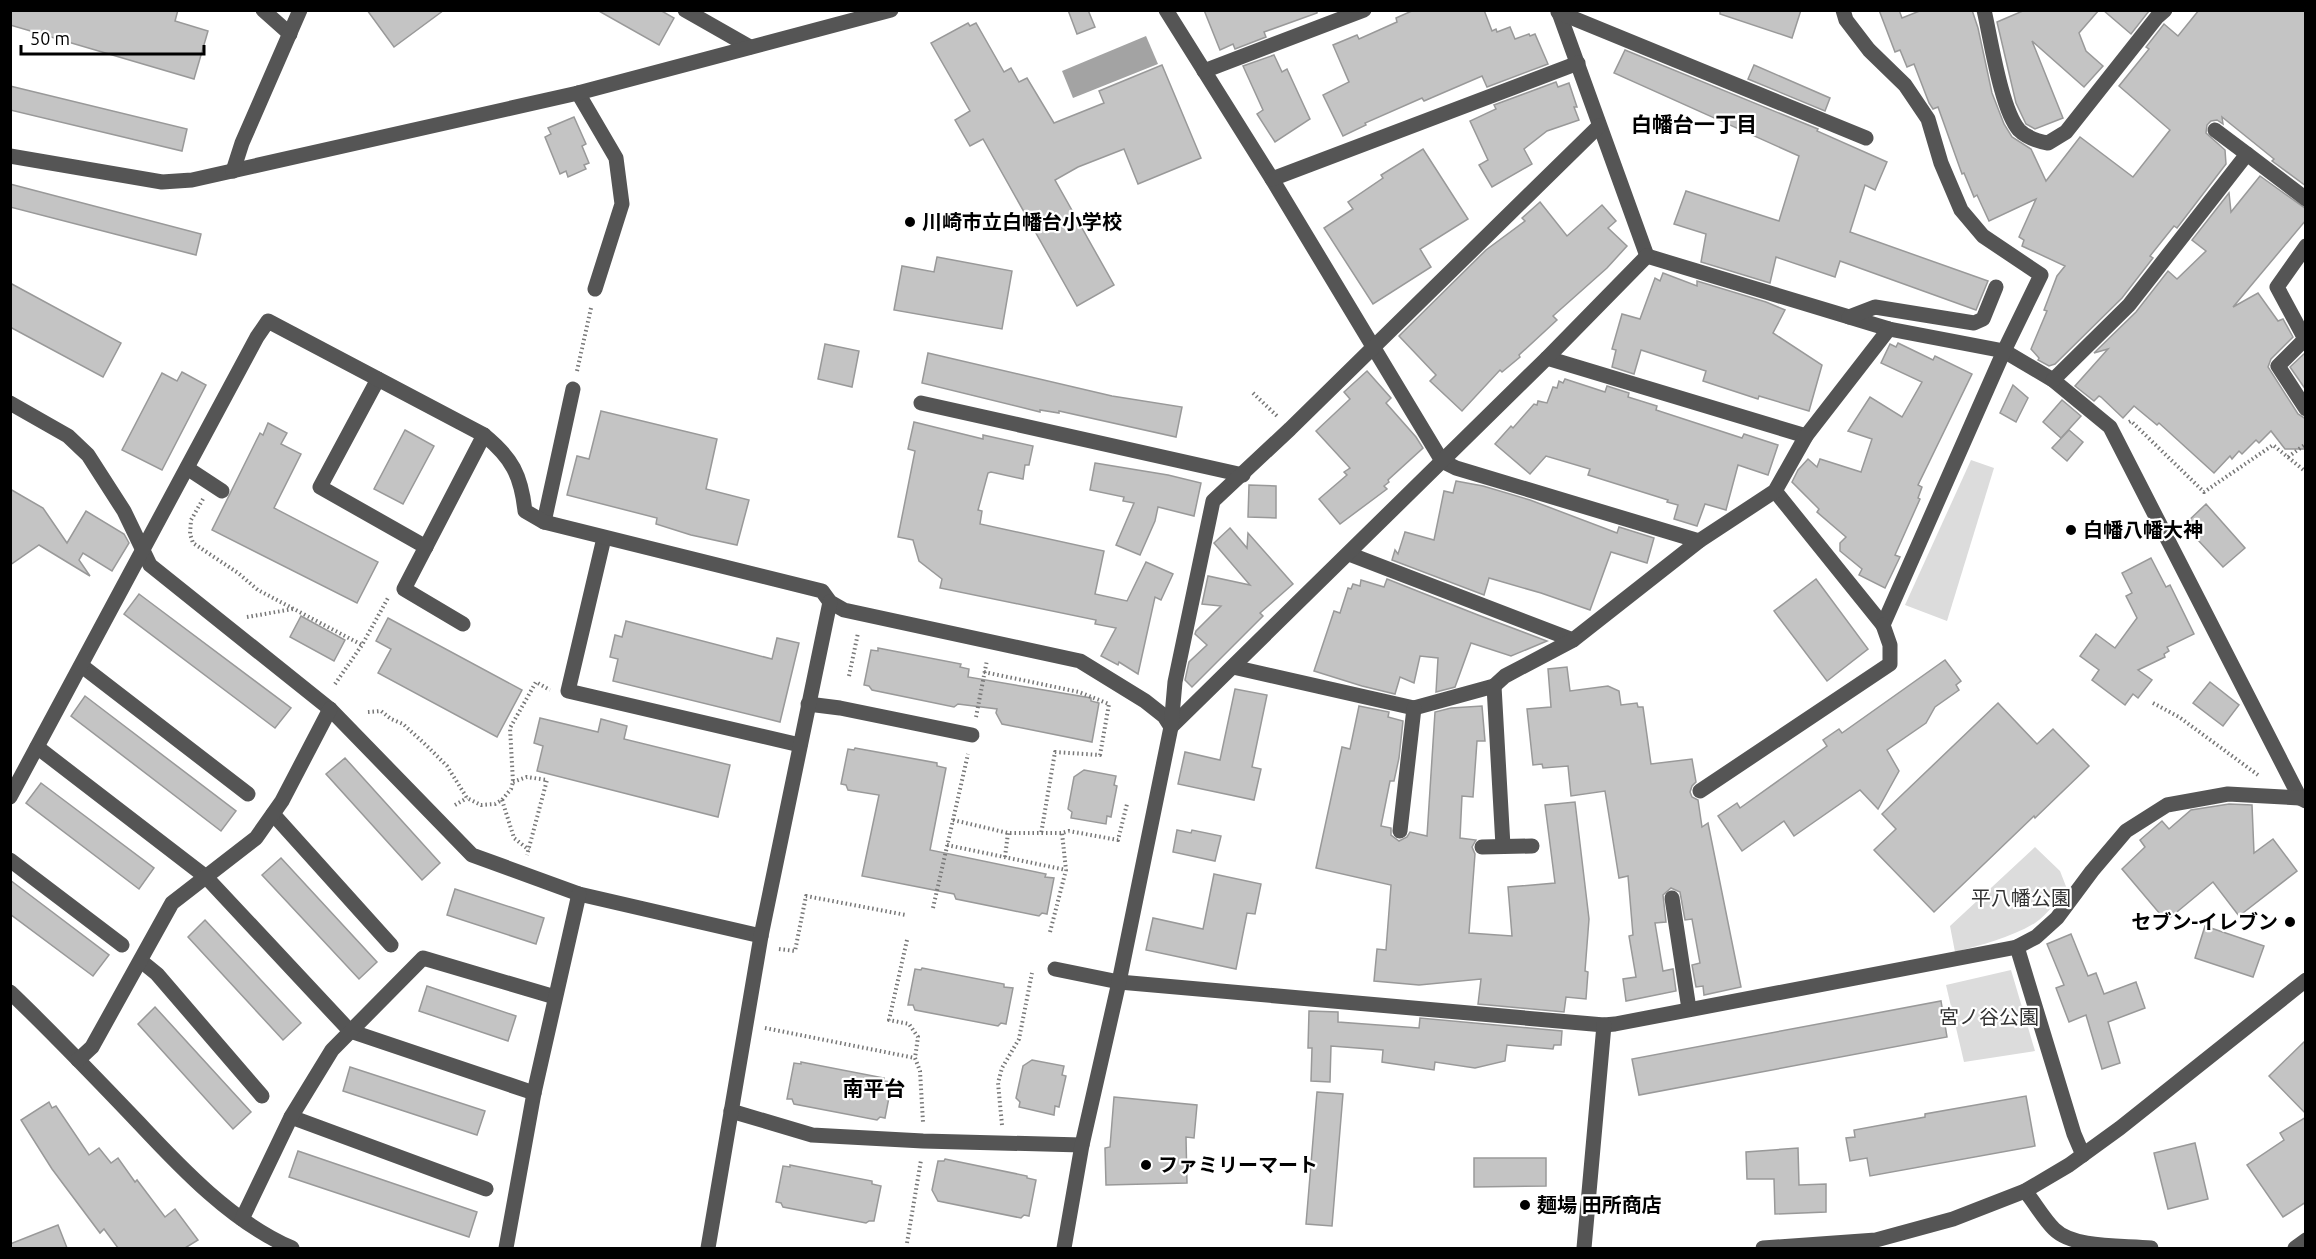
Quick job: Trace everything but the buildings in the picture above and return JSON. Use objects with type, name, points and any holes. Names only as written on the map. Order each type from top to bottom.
[{"type":"street","points":[[263,10],[290,34]]},
{"type":"street","points":[[233,171],[242,143],[300,10]]},
{"type":"street","points":[[685,10],[750,47]]},
{"type":"street","points":[[1166,10],[1272,179],[1442,461],[1456,468],[1699,541]]},
{"type":"street","points":[[1204,71],[1364,10]]},
{"type":"street","points":[[1843,10],[1846,20],[1869,50],[1905,85],[1928,119],[1941,163],[1961,210],[1983,236],[2041,275],[2004,351],[1883,626]]},
{"type":"street","points":[[1984,10],[2008,114],[2020,131],[2034,140],[2048,143],[2066,132],[2157,17],[2165,10]]},
{"type":"street","points":[[1558,11],[1647,256]]},
{"type":"street","points":[[1558,11],[1866,138]]},
{"type":"street","points":[[10,156],[162,182],[192,180],[578,93],[883,12]]},
{"type":"street","points":[[1272,179],[1578,63]]},
{"type":"street","points":[[578,93],[616,158],[622,204],[595,289]]},
{"type":"street","points":[[1064,1248],[1082,1145],[1119,982],[1171,727],[1175,682],[1213,501],[1243,475],[1599,126]]},
{"type":"street","points":[[2215,130],[2306,199]]},
{"type":"street","points":[[2053,380],[2129,305],[2247,154]]},
{"type":"street","points":[[2306,246],[2277,287],[2305,339],[2278,366],[2306,409]]},
{"type":"street","points":[[1647,256],[1888,328],[2004,351],[2053,380],[2110,427],[2303,800]]},
{"type":"street","points":[[1171,727],[1349,554],[1647,256]]},
{"type":"street","points":[[1849,317],[1875,307],[1974,323],[1983,319],[1996,287]]},
{"type":"street","points":[[12,792],[82,666],[257,337],[268,321],[484,435],[503,451],[514,467],[522,486],[525,511],[544,522],[822,591],[830,602],[844,610],[862,615],[1080,661],[1145,701],[1164,716],[1171,727]]},
{"type":"street","points":[[1233,667],[1414,708],[1494,686],[1505,676],[1573,640],[1699,541],[1775,491],[1806,436],[1888,328]]},
{"type":"street","points":[[1547,358],[1806,436]]},
{"type":"street","points":[[378,379],[320,487],[426,547]]},
{"type":"street","points":[[544,522],[573,388]]},
{"type":"street","points":[[10,403],[68,436],[88,455],[124,511],[150,565],[330,709],[472,855],[579,894],[761,936]]},
{"type":"street","points":[[921,403],[1243,475]]},
{"type":"street","points":[[463,624],[404,589],[484,435]]},
{"type":"street","points":[[187,468],[217,487]]},
{"type":"street","points":[[1700,791],[1890,664],[1890,645],[1883,626],[1775,491]]},
{"type":"street","points":[[604,538],[568,692],[800,745]]},
{"type":"street","points":[[1349,554],[1573,640]]},
{"type":"street","points":[[708,1248],[761,936],[830,602]]},
{"type":"street","points":[[82,666],[248,794]]},
{"type":"street","points":[[1494,686],[1503,846]]},
{"type":"street","points":[[808,704],[840,708],[972,735]]},
{"type":"street","points":[[1400,831],[1414,708]]},
{"type":"street","points":[[78,1060],[92,1047],[172,903],[256,838],[273,814],[330,709]]},
{"type":"street","points":[[37,747],[206,877],[350,1030],[534,1094]]},
{"type":"street","points":[[1055,969],[1119,982],[1604,1026],[2017,947],[2036,937],[2057,918],[2126,831],[2167,805],[2228,794],[2303,800]]},
{"type":"street","points":[[273,814],[392,945]]},
{"type":"street","points":[[1482,847],[1532,846]]},
{"type":"street","points":[[10,860],[122,945]]},
{"type":"street","points":[[506,1248],[534,1094],[579,894]]},
{"type":"street","points":[[1672,898],[1689,1009]]},
{"type":"street","points":[[2017,947],[2074,1134],[2083,1155]]},
{"type":"street","points":[[242,1218],[291,1117],[332,1050],[423,958],[555,997]]},
{"type":"street","points":[[141,961],[157,974],[262,1096]]},
{"type":"street","points":[[1763,1248],[1877,1244],[1953,1219],[2025,1191],[2083,1155],[2306,980]]},
{"type":"street","points":[[10,992],[180,1167],[242,1218],[263,1233],[292,1248]]},
{"type":"street","points":[[1584,1248],[1604,1026]]},
{"type":"street","points":[[731,1111],[812,1135],[923,1141],[1082,1145]]},
{"type":"street","points":[[291,1117],[486,1189]]},
{"type":"street","points":[[2025,1191],[2054,1229],[2062,1234],[2089,1243],[2151,1248]]},
{"type":"street","points":[[2295,1248],[2306,1240]]},
{"type":"path","points":[[573,388],[595,289]]},
{"type":"path","points":[[1253,393],[1290,429]]},
{"type":"path","points":[[2114,434],[2131,420],[2204,492],[2273,445],[2306,472]]},
{"type":"path","points":[[2288,458],[2306,444]]},
{"type":"path","points":[[217,487],[191,520],[190,534],[193,543],[238,573],[258,590],[362,645]]},
{"type":"path","points":[[335,684],[362,645],[389,596],[404,589]]},
{"type":"path","points":[[243,618],[294,609]]},
{"type":"path","points":[[933,908],[991,642]]},
{"type":"path","points":[[984,672],[1079,692],[1109,704],[1100,755],[1055,752],[1041,834]]},
{"type":"path","points":[[368,711],[381,711],[391,719],[403,724],[447,766],[467,798],[481,805],[495,804],[502,800],[511,789],[513,782],[510,728],[536,682],[555,692],[568,692]]},
{"type":"path","points":[[2153,702],[2179,717],[2261,777]]},
{"type":"path","points":[[513,782],[527,777],[547,780],[526,859]]},
{"type":"path","points":[[455,805],[467,798]]},
{"type":"path","points":[[502,800],[514,838],[529,850]]},
{"type":"path","points":[[953,820],[1008,833],[1041,834],[1069,831],[1118,840],[1127,804]]},
{"type":"path","points":[[1005,857],[1008,833]]},
{"type":"path","points":[[1050,932],[1066,870],[1062,833]]},
{"type":"path","points":[[947,845],[1066,870]]},
{"type":"path","points":[[779,949],[795,951],[806,896],[906,915]]},
{"type":"path","points":[[907,940],[890,1020],[909,1024],[918,1037],[915,1058],[920,1071],[923,1141],[908,1243]]},
{"type":"path","points":[[1007,1144],[1001,1118],[998,1083],[1002,1068],[1018,1039],[1032,973]]},
{"type":"path","points":[[764,1028],[915,1058]]},
{"type":"green space","points":[[1971,460],[1994,468],[1947,621],[1905,605]]},
{"type":"green space","name":"平八幡公園","points":[[2035,847],[2060,871],[2067,889],[2035,923],[2006,937],[1955,952],[1950,926]]},
{"type":"green space","name":"宮ノ谷公園","points":[[2011,970],[2035,1051],[1964,1062],[1946,985]]},
{"type":"shaded area","points":[[1146,36],[1158,64],[1073,98],[1062,71]]},
{"type":"place","name":"川崎市立白幡台小学校","points":[[910,222]]},
{"type":"place","name":"白幡八幡大神","points":[[2071,530]]},
{"type":"place","name":"セブン-イレブン","points":[[2290,922]]},
{"type":"place","name":"ファミリーマート","points":[[1146,1165]]},
{"type":"place","name":"麺場 田所商店","points":[[1525,1205]]},
{"type":"district","name":"白幡台一丁目","points":[[1694,125]]},
{"type":"district","name":"南平台","points":[[874,1089]]}]
